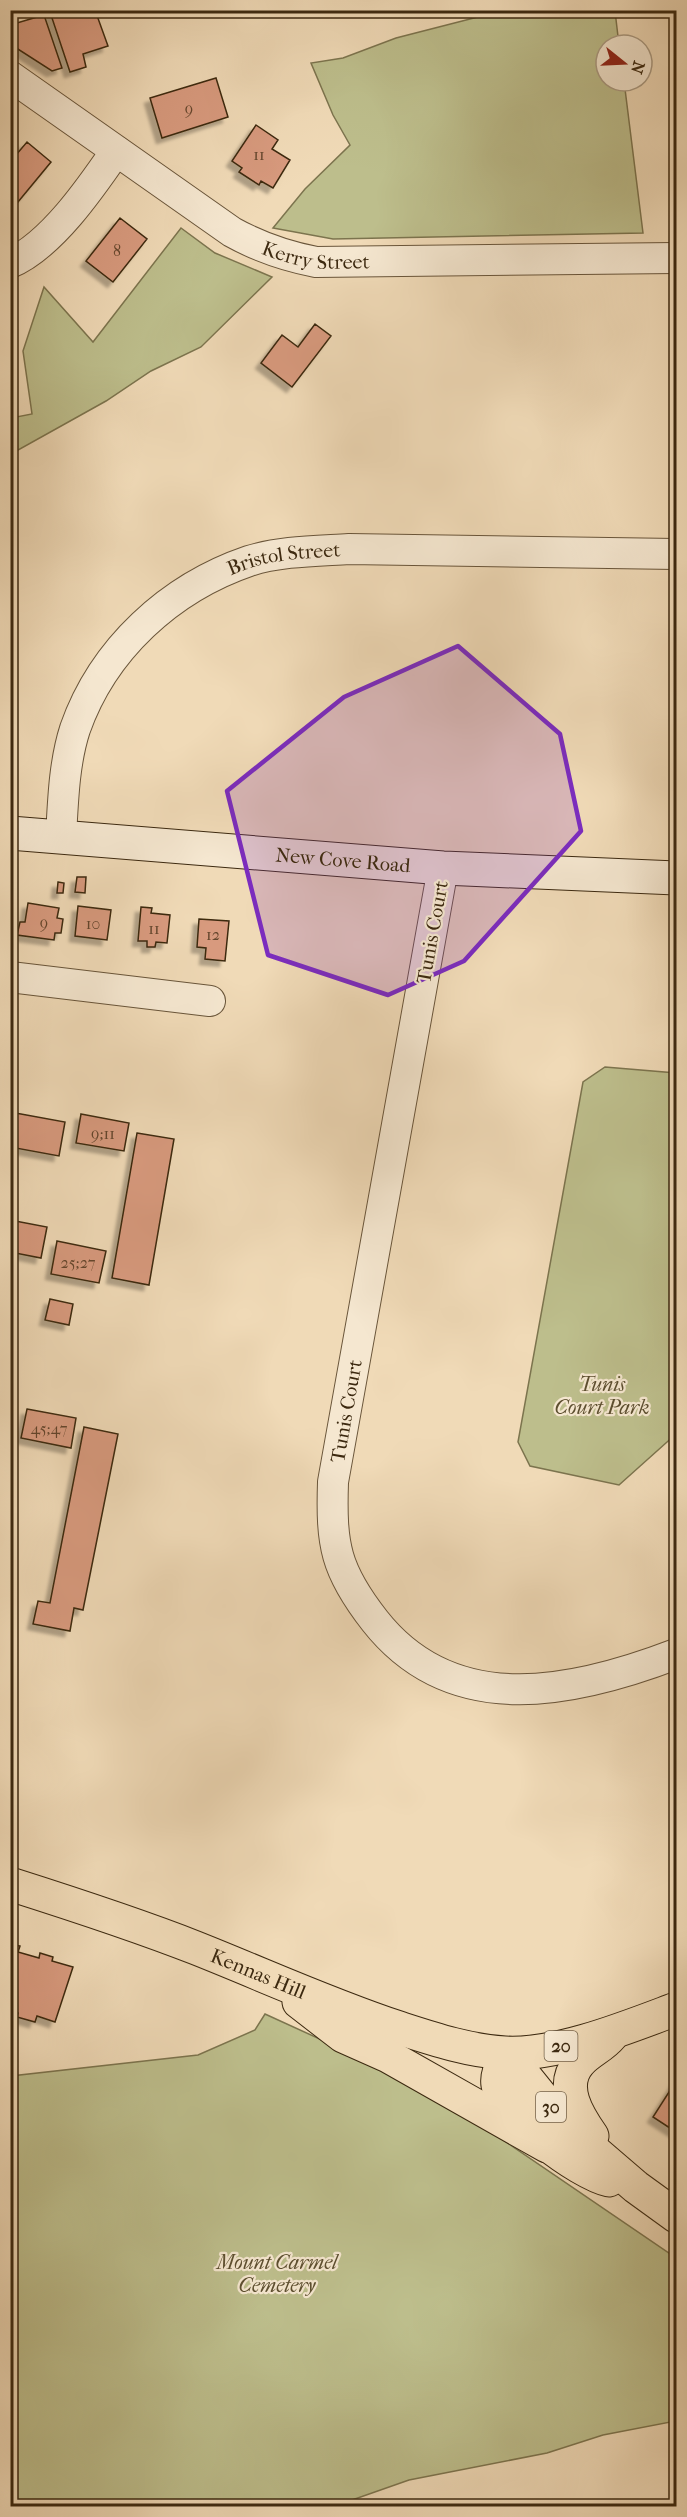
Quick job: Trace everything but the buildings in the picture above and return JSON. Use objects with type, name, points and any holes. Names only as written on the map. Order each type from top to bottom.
[{"type":"main road","name":"Kennas Hill","points":[[10,1884],[125,1921],[280,1985],[433,2040],[507,2054]]},
{"type":"main road","points":[[280,1985],[317,2019],[343,2036],[388,2056],[547,2146]]},
{"type":"main road","name":"20","points":[[507,2054],[556,2047],[614,2032],[676,2009]]},
{"type":"main road","points":[[600,2155],[596,2141],[576,2112],[571,2090],[577,2064],[602,2046],[614,2032]]},
{"type":"main road","name":"30","points":[[636,2187],[598,2177],[547,2146],[506,2103],[498,2088],[497,2078],[507,2054],[565,2126],[636,2187],[676,2216]]},
{"type":"street","name":"Kerry Street","points":[[10,76],[232,232],[268,250],[316,262],[676,258]]},
{"type":"street","points":[[10,263],[21,258],[62,220],[116,151]]},
{"type":"street","name":"Bristol Street","points":[[61,837],[68,761],[75,730],[89,696],[108,664],[135,632],[167,604],[184,592],[250,561],[307,552],[349,549],[676,554]]},
{"type":"street","name":"New Cove Road","points":[[10,833],[443,868],[676,878]]},
{"type":"street","name":"Tunis Court","points":[[443,868],[333,1482],[332,1527],[342,1571],[360,1602],[407,1655],[432,1670],[483,1686],[538,1690],[580,1685],[676,1654]]},
{"type":"street","points":[[10,977],[210,1000]]},
{"type":"highlighted area","points":[[458,646],[560,734],[581,831],[464,961],[388,995],[268,955],[227,791],[344,697]]},
{"type":"green space","points":[[505,10],[615,11],[618,33],[594,33],[594,93],[626,93],[643,233],[333,239],[273,228],[305,189],[350,145],[333,115],[311,63],[343,58],[396,38]]},
{"type":"green space","points":[[181,228],[215,253],[272,277],[201,347],[151,371],[106,401],[11,454],[11,418],[32,414],[23,351],[44,287],[93,342]]},
{"type":"green space","name":"Tunis Court Park","points":[[605,1067],[676,1073],[676,1434],[619,1485],[530,1466],[518,1442],[583,1082]]},
{"type":"green space","name":"Mount Carmel Cemetery","points":[[265,2014],[427,2088],[676,2258],[676,2421],[603,2435],[547,2453],[409,2480],[335,2506],[11,2506],[11,2076],[198,2055],[255,2030]]}]
